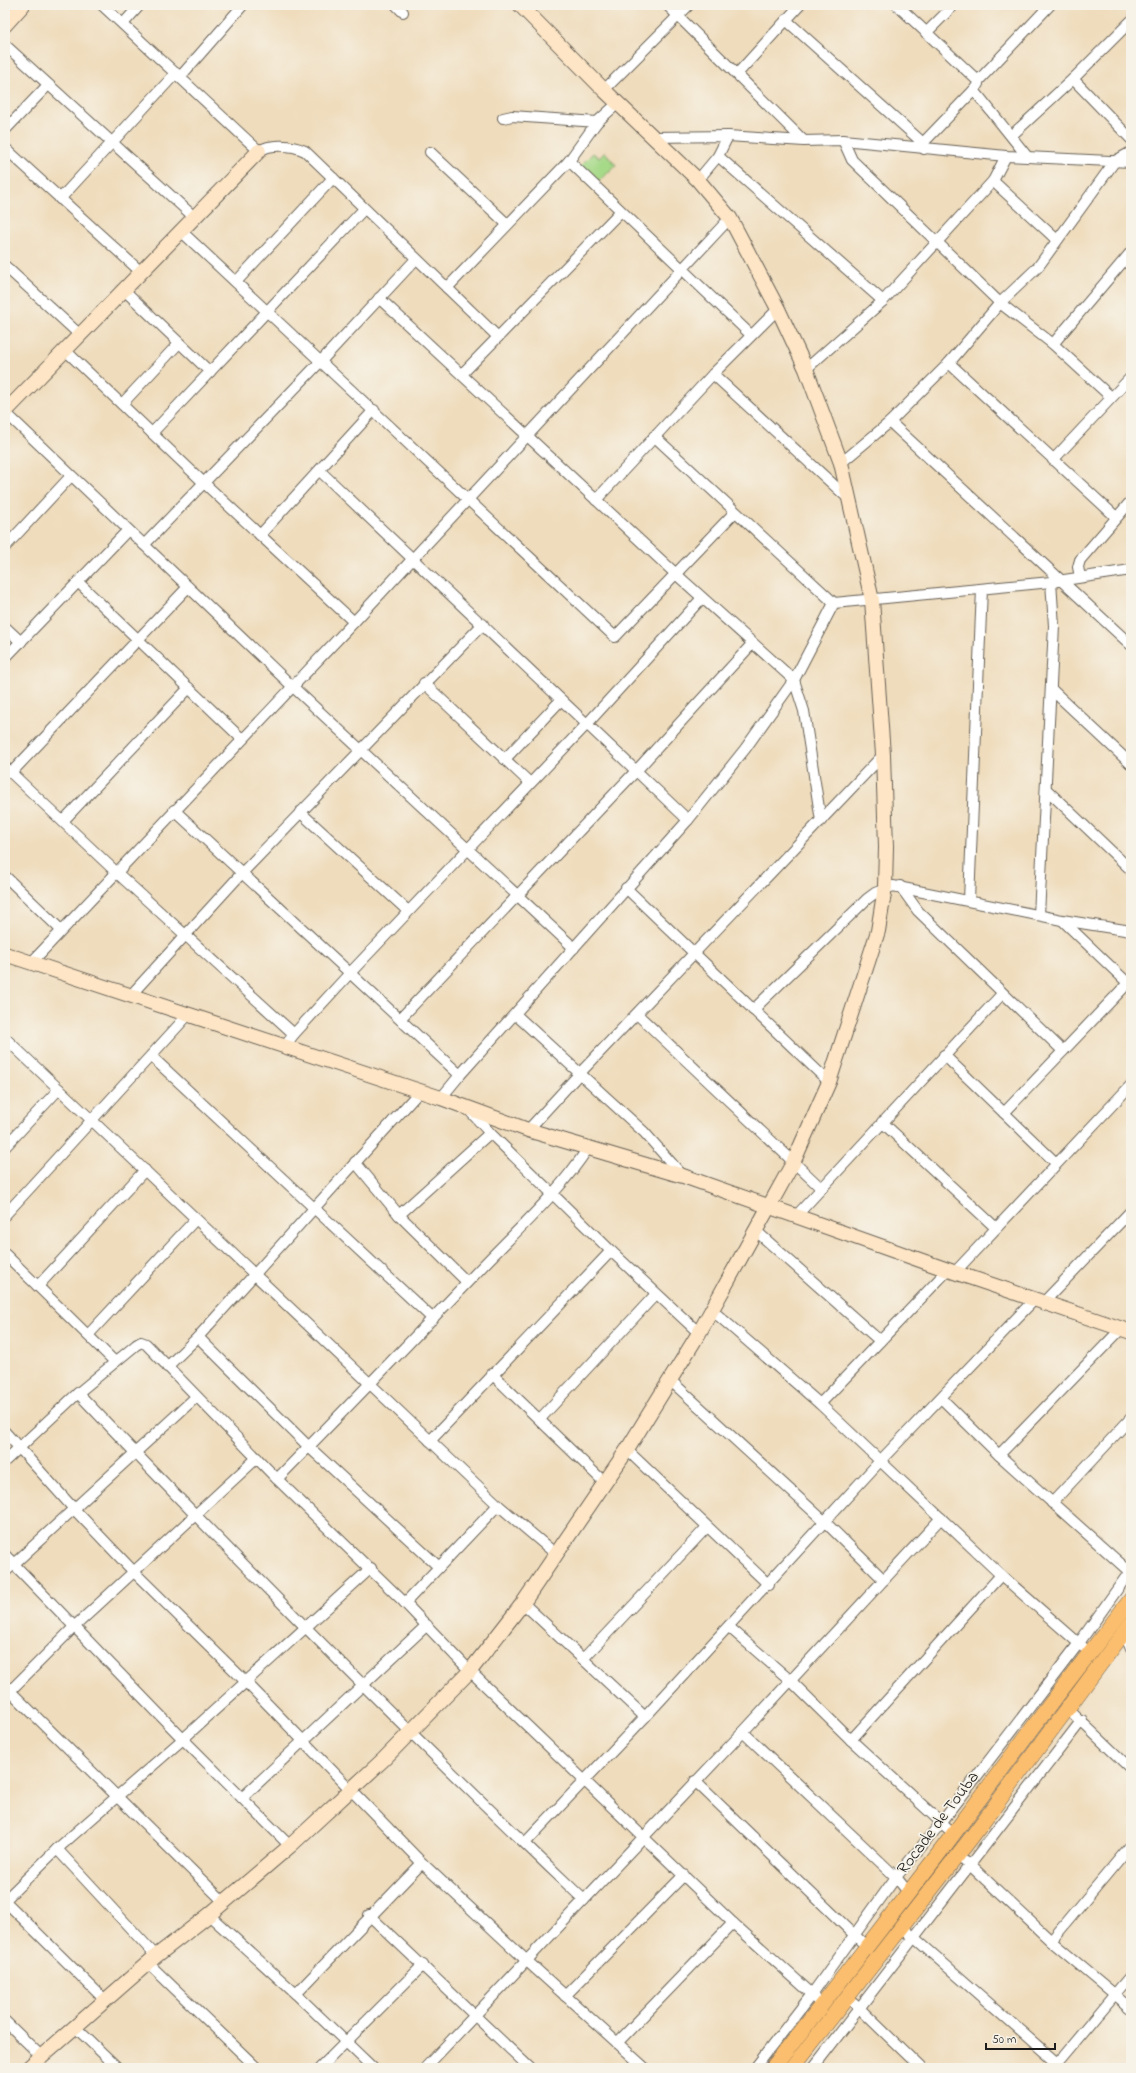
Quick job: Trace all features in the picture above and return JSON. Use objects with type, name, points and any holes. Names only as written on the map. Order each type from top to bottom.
[{"type":"main road","name":"Rocade de Touba","points":[[773,2068],[816,2000],[867,1947],[954,1834],[1048,1706],[1131,1599]]},
{"type":"main road","name":"Rocade de Touba","points":[[792,2068],[853,2003],[902,1927],[1128,1628]]},
{"type":"street","points":[[5,25],[24,5]]},
{"type":"street","points":[[102,5],[259,151]]},
{"type":"street","points":[[122,24],[140,5]]},
{"type":"street","points":[[60,199],[111,143],[178,75],[243,5]]},
{"type":"street","points":[[28,2068],[152,1960],[209,1915],[290,1846],[350,1791],[411,1733],[470,1671],[523,1603],[627,1450],[700,1333],[793,1163],[829,1082],[875,942],[885,887],[884,755],[872,600],[841,463],[806,369],[778,309],[730,218],[698,180],[604,90],[520,5]]},
{"type":"street","points":[[667,5],[738,73],[804,141]]},
{"type":"street","points":[[604,90],[689,5]]},
{"type":"street","points":[[738,73],[800,5]]},
{"type":"street","points":[[897,5],[976,85],[1026,155]]},
{"type":"street","points":[[926,33],[954,5]]},
{"type":"street","points":[[924,146],[976,85],[1050,5]]},
{"type":"street","points":[[786,20],[924,146]]},
{"type":"street","points":[[1012,135],[1073,79],[1131,21]]},
{"type":"street","points":[[5,45],[193,216]]},
{"type":"street","points":[[1073,79],[1131,139]]},
{"type":"street","points":[[5,130],[48,85]]},
{"type":"street","points":[[447,288],[569,161],[597,122],[618,103]]},
{"type":"street","points":[[503,118],[512,116],[597,122]]},
{"type":"street","points":[[698,180],[718,156],[728,136]]},
{"type":"street","points":[[654,137],[728,136],[804,141],[843,140],[924,146],[1006,156],[1026,155],[1131,162]]},
{"type":"street","points":[[843,140],[852,160],[1000,303],[1053,344],[1111,397]]},
{"type":"street","points":[[498,337],[305,151],[298,148],[269,146],[259,151],[193,216],[181,231],[5,412],[292,686],[574,948]]},
{"type":"street","points":[[5,148],[141,272]]},
{"type":"street","points":[[430,152],[507,224]]},
{"type":"street","points":[[841,463],[890,422],[948,363],[1000,303],[1038,267],[1115,161],[1131,152]]},
{"type":"street","points":[[718,156],[883,301]]},
{"type":"street","points":[[806,369],[883,301],[993,181],[1006,156]]},
{"type":"street","points":[[569,161],[620,212],[751,335]]},
{"type":"street","points":[[236,282],[333,178]]},
{"type":"street","points":[[993,181],[1057,240]]},
{"type":"street","points":[[152,433],[364,208]]},
{"type":"street","points":[[462,374],[620,212]]},
{"type":"street","points":[[31,963],[174,810],[354,622],[730,218]]},
{"type":"street","points":[[181,231],[267,312],[322,360],[615,637],[735,512]]},
{"type":"street","points":[[1053,344],[1131,252]]},
{"type":"street","points":[[144,544],[322,360],[416,259]]},
{"type":"street","points":[[5,266],[80,335]]},
{"type":"street","points":[[124,290],[210,372]]},
{"type":"street","points":[[379,298],[702,598],[794,680],[804,711],[821,821]]},
{"type":"street","points":[[596,500],[713,374],[778,309]]},
{"type":"street","points":[[122,404],[179,343]]},
{"type":"street","points":[[65,350],[204,483],[354,622]]},
{"type":"street","points":[[948,363],[1116,518]]},
{"type":"street","points":[[713,374],[849,499]]},
{"type":"street","points":[[1053,460],[1131,376]]},
{"type":"street","points":[[260,535],[320,471],[374,410]]},
{"type":"street","points":[[890,422],[1055,581],[1131,645]]},
{"type":"street","points":[[654,436],[834,603],[1055,581],[1131,570]]},
{"type":"street","points":[[320,471],[688,820]]},
{"type":"street","points":[[5,547],[71,476]]},
{"type":"street","points":[[1080,577],[1078,567],[1080,560],[1131,501]]},
{"type":"street","points":[[5,658],[79,583],[128,530]]},
{"type":"street","points":[[1039,915],[1055,581]]},
{"type":"street","points":[[79,583],[242,739]]},
{"type":"street","points":[[188,587],[138,640],[8,770],[116,872],[294,1034]]},
{"type":"street","points":[[969,900],[982,589]]},
{"type":"street","points":[[285,1046],[294,1034],[408,911],[587,724],[702,598]]},
{"type":"street","points":[[441,1098],[688,820],[744,749],[794,680],[834,603]]},
{"type":"street","points":[[130,996],[242,873],[360,749],[483,624]]},
{"type":"street","points":[[5,627],[21,642]]},
{"type":"street","points":[[400,1019],[636,771],[752,644]]},
{"type":"street","points":[[424,683],[530,783]]},
{"type":"street","points":[[63,821],[189,688]]},
{"type":"street","points":[[1051,689],[1131,764]]},
{"type":"street","points":[[505,759],[561,700]]},
{"type":"street","points":[[528,1130],[636,1014],[884,755]]},
{"type":"street","points":[[1046,788],[1131,870]]},
{"type":"street","points":[[174,810],[460,1075]]},
{"type":"street","points":[[300,812],[408,911]]},
{"type":"street","points":[[5,876],[61,930]]},
{"type":"street","points":[[900,886],[918,911],[1002,994],[1063,1050]]},
{"type":"street","points":[[753,1010],[866,899],[885,887],[900,886],[1062,920],[1131,931]]},
{"type":"street","points":[[626,888],[829,1082]]},
{"type":"street","points":[[1004,1113],[1063,1050],[1130,983],[1062,920]]},
{"type":"street","points":[[5,954],[441,1098],[528,1130],[683,1176],[951,1271],[1126,1330],[999,1455]]},
{"type":"street","points":[[796,1216],[1002,994]]},
{"type":"street","points":[[515,1014],[644,1132],[683,1176]]},
{"type":"street","points":[[636,1014],[821,1188]]},
{"type":"street","points":[[5,1215],[188,1015]]},
{"type":"street","points":[[5,1038],[59,1090],[92,1119],[195,1220],[498,1505],[557,1555]]},
{"type":"street","points":[[944,1055],[1056,1164]]},
{"type":"street","points":[[151,1056],[433,1319]]},
{"type":"street","points":[[5,1147],[59,1090]]},
{"type":"street","points":[[820,1404],[880,1341],[996,1228],[1056,1164],[1129,1090]]},
{"type":"street","points":[[167,1367],[198,1337],[420,1091]]},
{"type":"street","points":[[467,1107],[490,1133],[611,1251],[700,1333]]},
{"type":"street","points":[[882,1122],[996,1228]]},
{"type":"street","points":[[399,1215],[490,1133]]},
{"type":"street","points":[[277,1479],[433,1319],[552,1192],[578,1163],[588,1148]]},
{"type":"street","points":[[355,1162],[399,1215],[467,1282]]},
{"type":"street","points":[[38,1286],[145,1170]]},
{"type":"street","points":[[525,1843],[769,1585],[881,1460],[941,1398],[1131,1211]]},
{"type":"street","points":[[88,1335],[195,1220]]},
{"type":"street","points":[[755,1230],[880,1341]]},
{"type":"street","points":[[430,1441],[492,1374],[611,1251]]},
{"type":"street","points":[[5,1254],[115,1362]]},
{"type":"street","points":[[540,1419],[656,1294]]},
{"type":"street","points":[[713,1311],[820,1404],[1002,1575],[1079,1643],[1089,1655]]},
{"type":"street","points":[[198,1337],[309,1447],[439,1567]]},
{"type":"street","points":[[5,1461],[78,1393],[115,1362],[141,1342],[146,1344],[277,1479],[405,1602],[470,1671],[733,1923],[816,2000]]},
{"type":"street","points":[[492,1374],[605,1483]]},
{"type":"street","points":[[670,1380],[825,1522],[884,1580]]},
{"type":"street","points":[[78,1393],[195,1517],[363,1686],[584,1900]]},
{"type":"street","points":[[5,1572],[196,1397]]},
{"type":"street","points":[[756,2068],[816,2000],[855,1934],[896,1877],[941,1823],[1079,1643],[1131,1571],[999,1455],[941,1398]]},
{"type":"street","points":[[1052,1502],[1131,1418]]},
{"type":"street","points":[[5,1432],[74,1509],[134,1572],[245,1681],[350,1791],[422,1863],[526,1961],[645,2068]]},
{"type":"street","points":[[627,1450],[769,1585]]},
{"type":"street","points":[[224,1902],[6,1691],[257,1458]]},
{"type":"street","points":[[405,1602],[498,1505]]},
{"type":"street","points":[[425,2068],[743,1732],[941,1518]]},
{"type":"street","points":[[583,1659],[706,1526]]},
{"type":"street","points":[[5,1555],[183,1739],[290,1846]]},
{"type":"street","points":[[105,2000],[5,1900],[57,1849],[183,1739],[371,1568]]},
{"type":"street","points":[[851,1740],[1002,1575]]},
{"type":"street","points":[[523,1603],[645,1717]]},
{"type":"street","points":[[242,1798],[302,1740],[363,1686],[427,1626]]},
{"type":"street","points":[[729,1627],[790,1680],[851,1740],[954,1834]]},
{"type":"street","points":[[1128,1628],[1131,1649]]},
{"type":"street","points":[[1068,1708],[1131,1769]]},
{"type":"street","points":[[813,2068],[853,2003],[915,1937],[1082,1720]]},
{"type":"street","points":[[743,1732],[896,1877],[908,1892]]},
{"type":"street","points":[[695,1781],[867,1947]]},
{"type":"street","points":[[1051,1942],[1131,1844]]},
{"type":"street","points":[[57,1849],[152,1960],[257,2068]]},
{"type":"street","points":[[957,1856],[970,1865],[1051,1942],[1131,2008]]},
{"type":"street","points":[[296,1994],[369,1915],[422,1863]]},
{"type":"street","points":[[566,1996],[684,1875]]},
{"type":"street","points":[[209,1915],[296,1994],[373,2068]]},
{"type":"street","points":[[369,1915],[475,2014],[530,2068]]},
{"type":"street","points":[[617,2043],[733,1923]]},
{"type":"street","points":[[902,1927],[915,1937],[1055,2066],[1131,1975]]},
{"type":"street","points":[[320,2068],[422,1966]]},
{"type":"street","points":[[853,2003],[921,2068]]},
{"type":"street","points":[[5,2021],[41,2056]]},
{"type":"street","points":[[75,2027],[118,2068]]},
{"type":"green space","points":[[605,152],[616,165],[597,183],[579,167],[593,153],[599,158]]}]
